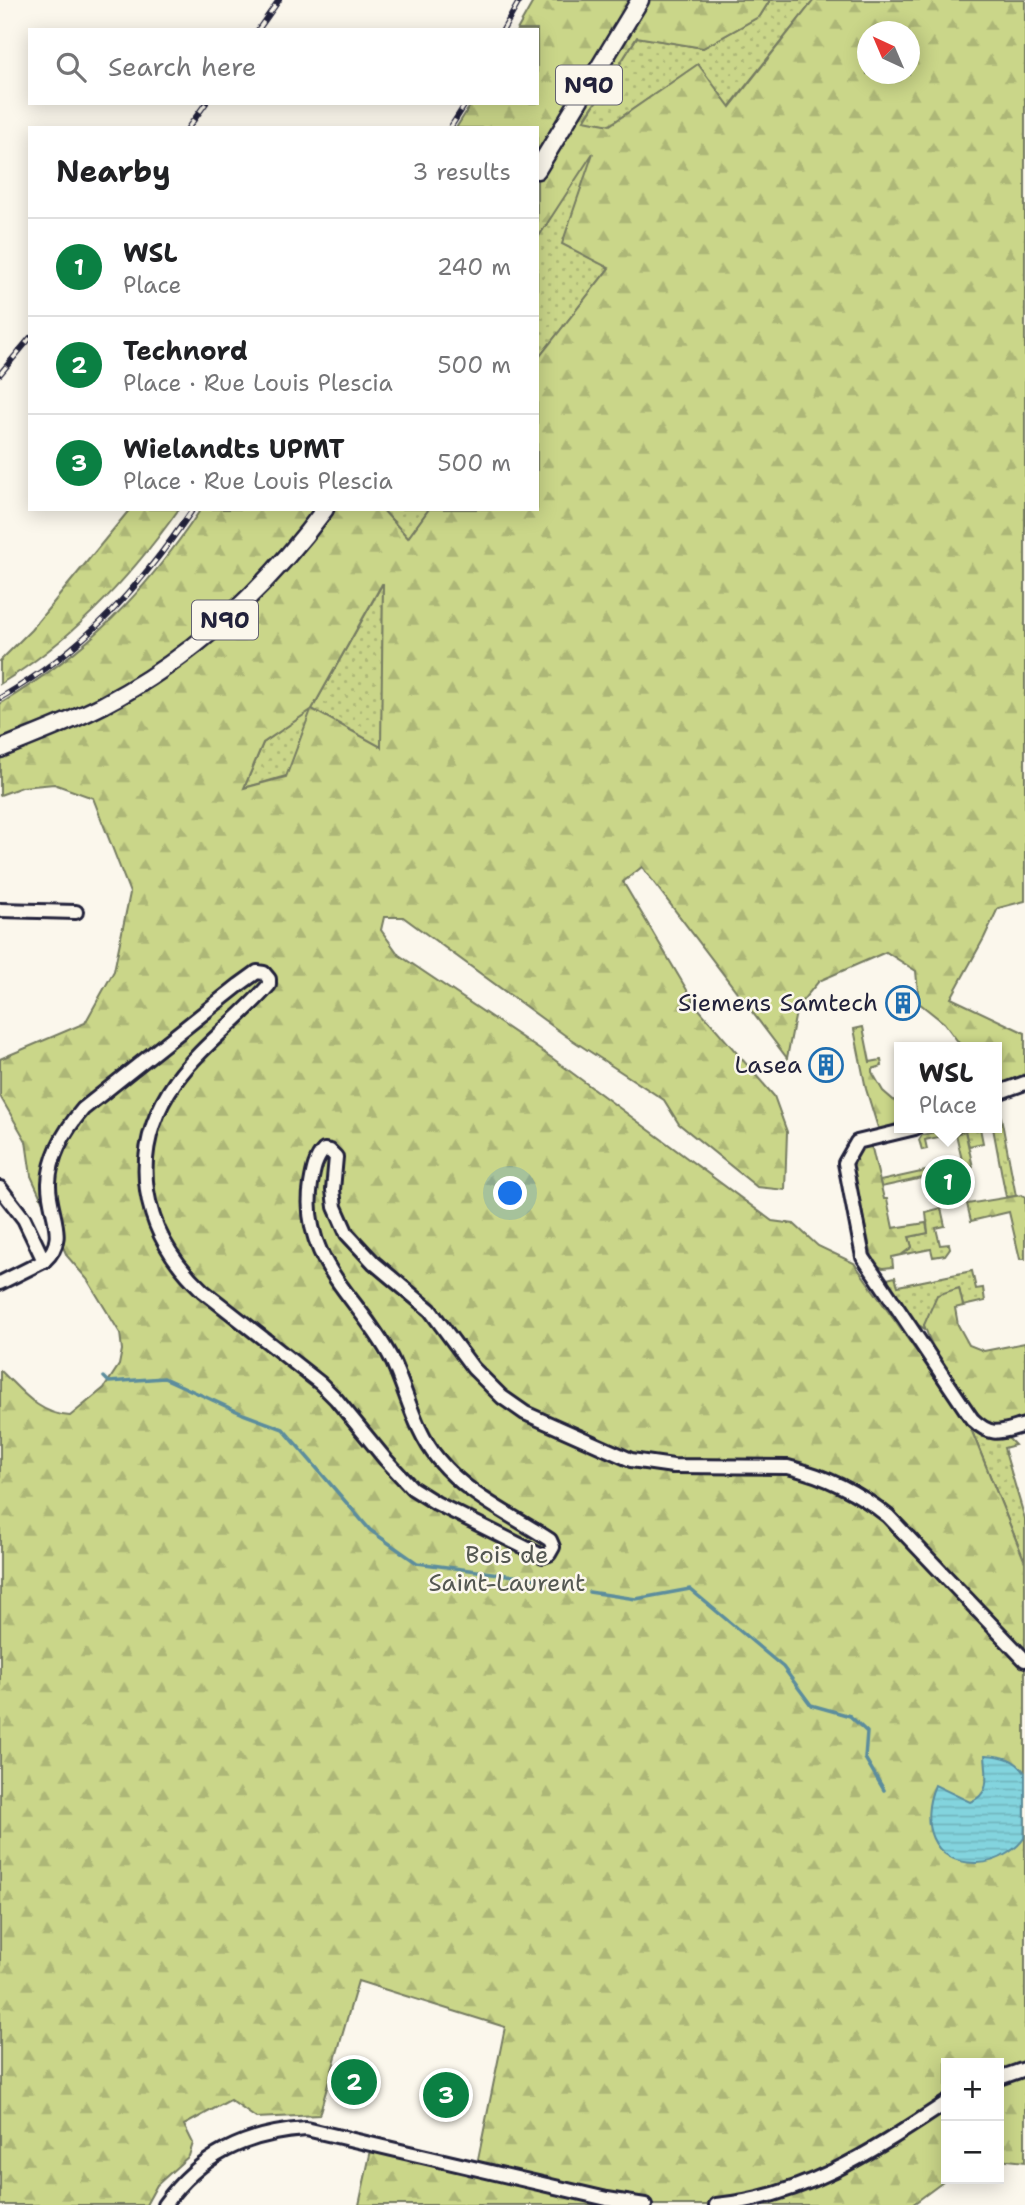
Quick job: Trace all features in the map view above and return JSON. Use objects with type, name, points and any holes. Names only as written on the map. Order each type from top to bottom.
[{"type":"main road","name":"N90","points":[[539,167],[640,0]]},
{"type":"main road","name":"N90","points":[[0,749],[103,705],[179,656],[247,599],[323,511]]},
{"type":"street","points":[[0,910],[76,912]]},
{"type":"street","points":[[0,1283],[44,1261],[54,1251],[58,1240],[49,1182],[53,1159],[71,1123],[83,1109],[239,985],[257,972],[264,973],[269,979],[269,985],[176,1080],[161,1107],[145,1164],[152,1216],[169,1252],[188,1277],[203,1292],[320,1383],[412,1488],[436,1503],[538,1554],[549,1554],[553,1547],[550,1540],[470,1490],[437,1459],[426,1443],[392,1360],[319,1251],[309,1210],[313,1175],[318,1156],[324,1150],[330,1151],[336,1157],[334,1207],[347,1234],[374,1263],[430,1310],[474,1368],[502,1397],[525,1413],[631,1460],[673,1466],[788,1467],[852,1490],[888,1516],[1025,1660]]},
{"type":"street","points":[[1002,1092],[1025,1083]]},
{"type":"street","points":[[894,1133],[857,1142],[845,1163],[863,1257],[972,1419],[984,1430],[998,1432],[1025,1425]]},
{"type":"street","points":[[0,1188],[24,1219],[44,1261]]},
{"type":"street","points":[[1004,2076],[1021,2070]]},
{"type":"street","points":[[716,2205],[779,2193],[824,2177],[865,2155],[941,2106]]},
{"type":"street","points":[[164,2205],[176,2189],[204,2163],[228,2148],[257,2136],[306,2129],[607,2199],[645,2205]]},
{"type":"green space","name":"Bois de Saint-Laurent","points":[[534,0],[770,0],[760,16],[703,48],[637,37],[584,120],[610,125],[698,64],[730,107],[814,0],[1025,0],[1025,901],[998,908],[951,998],[1025,1033],[1025,1074],[1002,1084],[1002,1042],[958,1042],[944,1023],[919,1003],[916,971],[886,952],[819,981],[797,1007],[787,1058],[642,867],[623,882],[697,1007],[774,1096],[787,1132],[785,1190],[757,1187],[679,1124],[664,1100],[566,1036],[403,917],[384,917],[381,930],[399,955],[552,1058],[772,1221],[794,1224],[818,1246],[854,1263],[971,1429],[1025,1562],[1025,2162],[1004,2160],[1004,2058],[941,2058],[941,2183],[912,2205],[359,2205],[371,2150],[475,2174],[505,2027],[358,1981],[319,2115],[256,2118],[230,2100],[184,2125],[193,2143],[189,2156],[157,2185],[146,2205],[0,2205],[0,1370],[40,1406],[70,1416],[104,1388],[119,1365],[122,1350],[120,1333],[87,1279],[67,1256],[31,1176],[26,1141],[0,1096],[0,1059],[85,1023],[114,971],[130,893],[93,798],[54,784],[22,787],[0,795],[0,704],[61,663],[112,618],[158,568],[200,511],[384,511],[408,538],[428,511],[539,511],[539,357],[609,268],[562,244],[593,153],[539,236],[539,126],[457,126],[471,105],[539,105],[539,28],[518,28]],"holes":[[[383,584],[381,747],[312,709]],[[311,710],[286,777],[244,788],[263,743]]]},
{"type":"green space","points":[[770,0],[814,0],[729,107],[697,65],[610,125],[584,121],[637,37],[703,48],[760,16]]},
{"type":"green space","points":[[594,149],[609,268],[539,357],[539,236]]},
{"type":"green space","points":[[128,511],[178,511],[141,559],[99,606],[52,648],[0,684],[0,661],[31,630]]},
{"type":"green space","points":[[384,511],[428,511],[408,538]]},
{"type":"green space","points":[[383,583],[382,748],[244,788],[263,743],[312,709]]},
{"type":"green space","points":[[863,1027],[870,1062],[881,1060],[882,1066],[872,1069],[872,1072],[883,1091],[894,1101],[894,1128],[879,1131],[866,1089],[854,1029]]},
{"type":"green space","points":[[1002,1122],[1016,1196],[1006,1197],[994,1133],[1002,1133]]},
{"type":"green space","points":[[956,1133],[925,1140],[927,1149],[922,1150],[919,1140],[922,1135]]},
{"type":"green space","points":[[965,1133],[973,1167],[964,1169],[956,1134]]},
{"type":"green space","points":[[966,1133],[981,1133],[983,1143],[969,1146]]},
{"type":"green space","points":[[871,1144],[893,1228],[926,1223],[928,1233],[909,1237],[912,1247],[901,1255],[892,1257],[893,1267],[883,1268],[875,1265],[873,1261],[852,1166],[858,1151]]},
{"type":"green space","points":[[962,1163],[964,1169],[881,1187],[880,1181]]},
{"type":"green space","points":[[1022,1195],[1025,1197],[1025,1259],[1020,1259],[1009,1212],[971,1221],[967,1204]]},
{"type":"green space","points":[[941,1208],[945,1226],[936,1228],[940,1245],[949,1244],[950,1248],[945,1255],[933,1257],[931,1249],[901,1255],[912,1247],[909,1237],[928,1233],[926,1212]]},
{"type":"green space","points":[[972,1271],[976,1289],[983,1288],[985,1301],[963,1306],[959,1289],[924,1325],[925,1329],[914,1323],[885,1284],[887,1279],[895,1277],[898,1286]]},
{"type":"green space","points":[[959,1288],[963,1306],[955,1308],[958,1325],[969,1345],[984,1351],[1025,1343],[1025,1420],[996,1427],[986,1423],[942,1365],[929,1339],[924,1325],[937,1295]]},
{"type":"green space","points":[[971,1429],[983,1437],[1007,1437],[1015,1445],[1004,1448],[1025,1519],[1025,1562]]},
{"type":"water","points":[[985,1755],[1008,1759],[1025,1773],[1024,1838],[1015,1848],[997,1859],[981,1863],[961,1861],[939,1849],[933,1838],[928,1813],[930,1799],[935,1785],[970,1802],[977,1799],[985,1789]]},
{"type":"waterway","points":[[104,1377],[109,1382],[164,1378],[283,1429],[370,1530],[417,1563],[551,1581],[570,1587]]},
{"type":"waterway","points":[[589,1592],[636,1599],[690,1589],[783,1667],[811,1705],[850,1716],[867,1732],[865,1758],[884,1790]]},
{"type":"railway","points":[[259,28],[279,0]]},
{"type":"railway","points":[[504,28],[520,0]]},
{"type":"railway","points":[[189,126],[205,105]]},
{"type":"railway","points":[[451,126],[465,105]]},
{"type":"railway","points":[[0,374],[28,340]]},
{"type":"railway","points":[[0,698],[58,659],[108,615],[152,565],[192,511]]},
{"type":"place","name":"Siemens Samtech","points":[[903,1003]]},
{"type":"place","name":"Lasea","points":[[826,1065]]},
{"type":"place","name":"WSL","points":[[948,1182]]},
{"type":"place","name":"Technord","points":[[354,2082]]},
{"type":"place","name":"Wielandts UPMT","points":[[446,2095]]}]
